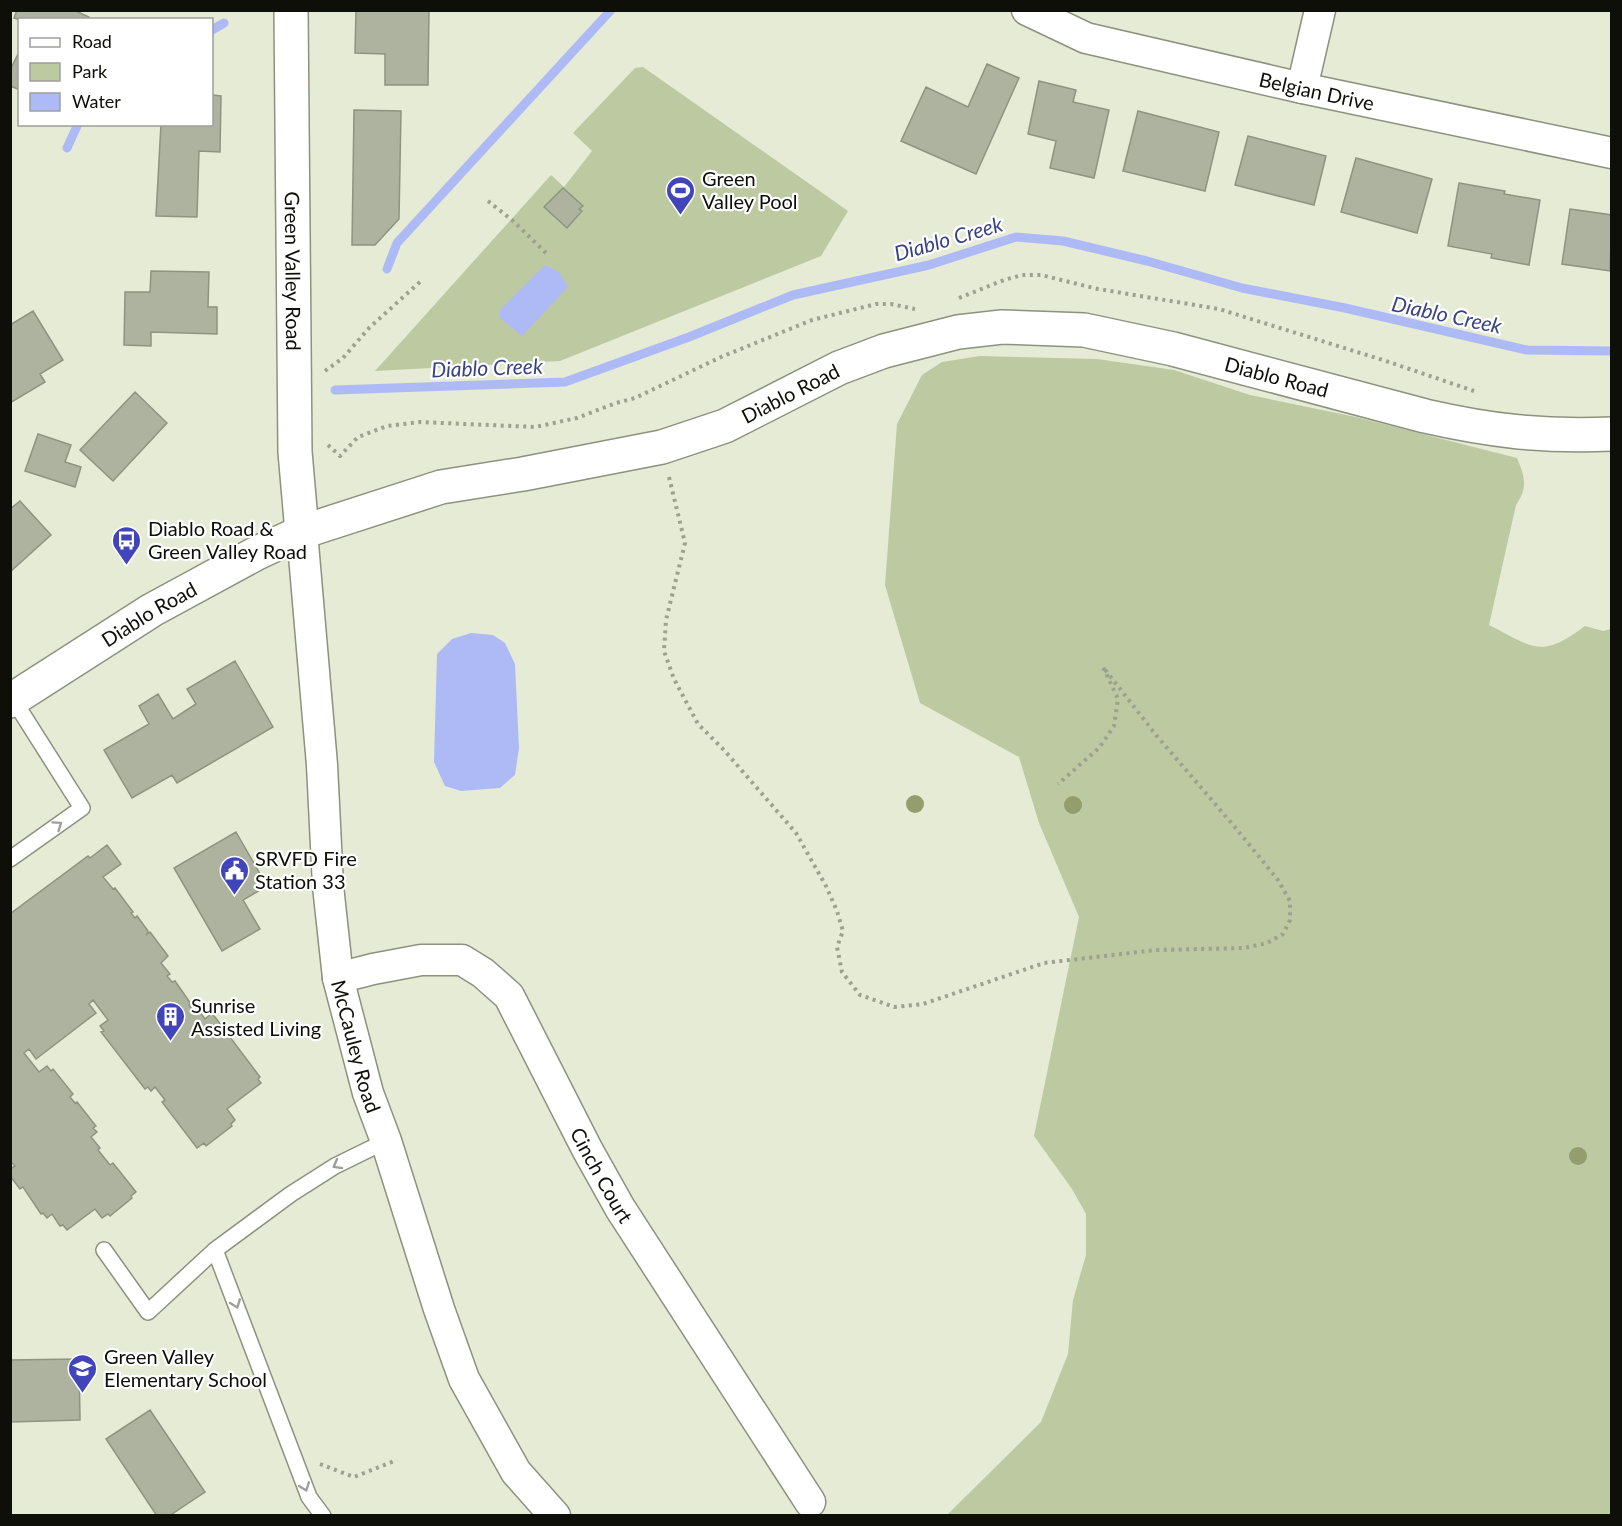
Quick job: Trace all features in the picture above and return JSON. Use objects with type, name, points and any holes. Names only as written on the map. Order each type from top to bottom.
[{"type":"street","name":"Green Valley Road","points":[[291,10],[295,452],[302,532]]},
{"type":"street","name":"Belgian Drive","points":[[1027,10],[1086,38],[1302,88],[1611,153]]},
{"type":"street","points":[[1302,88],[1320,10]]},
{"type":"street","name":"Diablo Road","points":[[12,700],[152,610],[256,553],[302,532],[441,487],[523,474],[662,447],[725,426],[819,378],[884,351],[958,332],[1002,327],[1084,330],[1140,342],[1464,425],[1532,435],[1611,434]]},
{"type":"street","name":"McCauley Road","points":[[302,532],[322,765],[328,886],[338,978],[368,1093],[464,1379],[516,1472],[555,1515]]},
{"type":"street","name":"Cinch Court","points":[[338,978],[421,960],[462,960],[483,973],[509,996],[587,1149],[620,1208],[810,1502]]},
{"type":"lane","points":[[10,859],[82,808],[12,700]]},
{"type":"lane","points":[[104,1250],[148,1312],[215,1250],[291,1194],[335,1166],[386,1141]]},
{"type":"lane","points":[[215,1250],[309,1497],[323,1515]]},
{"type":"path","points":[[488,201],[512,220],[549,256]]},
{"type":"path","points":[[323,378],[325,370],[343,358],[369,328],[421,281]]},
{"type":"path","points":[[325,439],[334,452],[340,456]]},
{"type":"path","points":[[662,447],[686,543],[666,620],[664,651],[674,679],[698,724],[796,832],[837,911],[843,932],[837,947],[842,972],[860,994],[894,1007],[923,1004],[1044,963],[1156,950],[1244,948],[1267,943],[1283,934],[1290,920],[1290,901],[1278,880],[1234,825],[1162,743],[1103,667],[1118,699],[1114,726],[1099,748],[1058,784]]},
{"type":"path","points":[[309,1497],[318,1464],[354,1477],[397,1460]]},
{"type":"green space","name":"Green Valley Pool","points":[[643,67],[848,211],[821,256],[560,361],[375,371],[551,175],[564,187],[592,151],[573,133],[635,68]]},
{"type":"green space","points":[[980,356],[1097,359],[1174,370],[1250,395],[1356,417],[1517,458],[1522,471],[1524,488],[1516,505],[1489,625],[1517,640],[1537,647],[1558,643],[1585,626],[1603,631],[1611,629],[1611,1515],[947,1515],[1041,1422],[1068,1354],[1073,1300],[1086,1255],[1086,1214],[1072,1189],[1034,1136],[1079,917],[1039,823],[1019,757],[920,703],[885,585],[897,424],[922,375],[942,362]]},
{"type":"water","points":[[545,265],[559,272],[568,287],[522,336],[500,318],[500,310]]},
{"type":"water","points":[[471,633],[493,635],[505,643],[515,664],[519,748],[515,775],[500,788],[461,791],[445,786],[434,762],[437,654],[452,639]]},
{"type":"building","points":[[17,10],[74,10],[89,17],[18,19],[14,18]]},
{"type":"building","points":[[356,10],[429,10],[428,85],[385,85],[385,54],[355,53]]},
{"type":"building","points":[[18,54],[18,89],[10,86],[10,70]]},
{"type":"building","points":[[987,64],[1019,78],[976,174],[901,141],[926,87],[968,107]]},
{"type":"building","points":[[1039,81],[1076,90],[1073,102],[1109,110],[1094,178],[1050,168],[1056,141],[1028,134]]},
{"type":"building","points":[[213,95],[221,96],[220,152],[199,151],[197,217],[156,216],[161,126],[213,126]]},
{"type":"building","points":[[354,110],[401,111],[399,219],[375,245],[352,245]]},
{"type":"building","points":[[1138,111],[1219,132],[1205,191],[1123,171]]},
{"type":"building","points":[[1248,136],[1326,156],[1314,205],[1235,185]]},
{"type":"building","points":[[1356,158],[1432,179],[1417,233],[1341,212]]},
{"type":"building","points":[[1459,183],[1540,200],[1529,265],[1491,258],[1492,254],[1448,246]]},
{"type":"building","points":[[563,188],[583,206],[579,209],[582,211],[567,228],[544,207]]},
{"type":"building","points":[[1570,209],[1612,215],[1610,271],[1562,264]]},
{"type":"building","points":[[151,271],[209,272],[208,307],[217,307],[217,334],[151,332],[151,346],[124,345],[125,292],[150,292]]},
{"type":"building","points":[[33,311],[63,360],[40,374],[45,382],[10,403],[10,325]]},
{"type":"building","points":[[135,392],[167,423],[113,481],[80,450]]},
{"type":"building","points":[[38,434],[71,445],[65,462],[81,467],[75,487],[25,471]]},
{"type":"building","points":[[20,501],[51,535],[10,572],[10,509]]},
{"type":"building","points":[[235,661],[273,727],[177,783],[172,775],[132,798],[104,750],[149,724],[139,706],[158,694],[173,719],[196,704],[187,689]]},
{"type":"building","points":[[236,832],[267,886],[243,900],[260,929],[222,951],[174,868]]},
{"type":"building","name":"Sunrise Assisted Living","points":[[107,845],[121,864],[103,877],[113,889],[115,888],[133,912],[131,913],[135,918],[137,916],[148,931],[147,934],[150,932],[168,956],[161,963],[170,974],[167,976],[172,982],[175,981],[191,1004],[189,1005],[193,1011],[197,1008],[205,1019],[212,1013],[260,1077],[258,1079],[261,1083],[227,1109],[235,1120],[232,1126],[206,1146],[204,1143],[197,1148],[162,1102],[165,1100],[155,1087],[151,1091],[148,1087],[145,1089],[101,1032],[104,1031],[100,1026],[108,1020],[93,1000],[89,1004],[96,1013],[36,1059],[29,1049],[24,1053],[39,1072],[47,1066],[51,1071],[53,1069],[73,1094],[70,1097],[75,1103],[77,1102],[96,1126],[93,1128],[97,1132],[91,1137],[100,1148],[98,1150],[110,1165],[113,1163],[136,1192],[110,1216],[108,1214],[102,1218],[95,1209],[67,1230],[63,1225],[60,1226],[52,1214],[47,1218],[43,1213],[41,1214],[23,1187],[20,1189],[10,1176],[10,1169],[15,1166],[10,1161],[10,914],[88,856],[90,858]]},
{"type":"building","points":[[79,1359],[80,1420],[10,1422],[10,1360]]},
{"type":"building","points":[[150,1410],[205,1492],[169,1516],[157,1516],[106,1439]]},
{"type":"waterway","points":[[387,269],[397,243],[611,10]]},
{"type":"waterway","points":[[213,29],[224,23]]},
{"type":"waterway","points":[[67,148],[77,126]]},
{"type":"waterway","name":"Diablo Creek","points":[[335,390],[565,382],[689,337],[793,295],[929,265],[1016,237],[1063,241],[1147,261],[1242,288],[1345,308],[1527,350],[1612,351]]},
{"type":"place","name":"Green Valley Pool","points":[[681,216]]},
{"type":"place","name":"Diablo Road & Green Valley Road","points":[[127,566]]},
{"type":"place","name":"SRVFD Fire Station 33","points":[[234,896]]},
{"type":"place","name":"Sunrise Assisted Living","points":[[170,1042]]},
{"type":"place","name":"Green Valley Elementary School","points":[[83,1394]]}]
